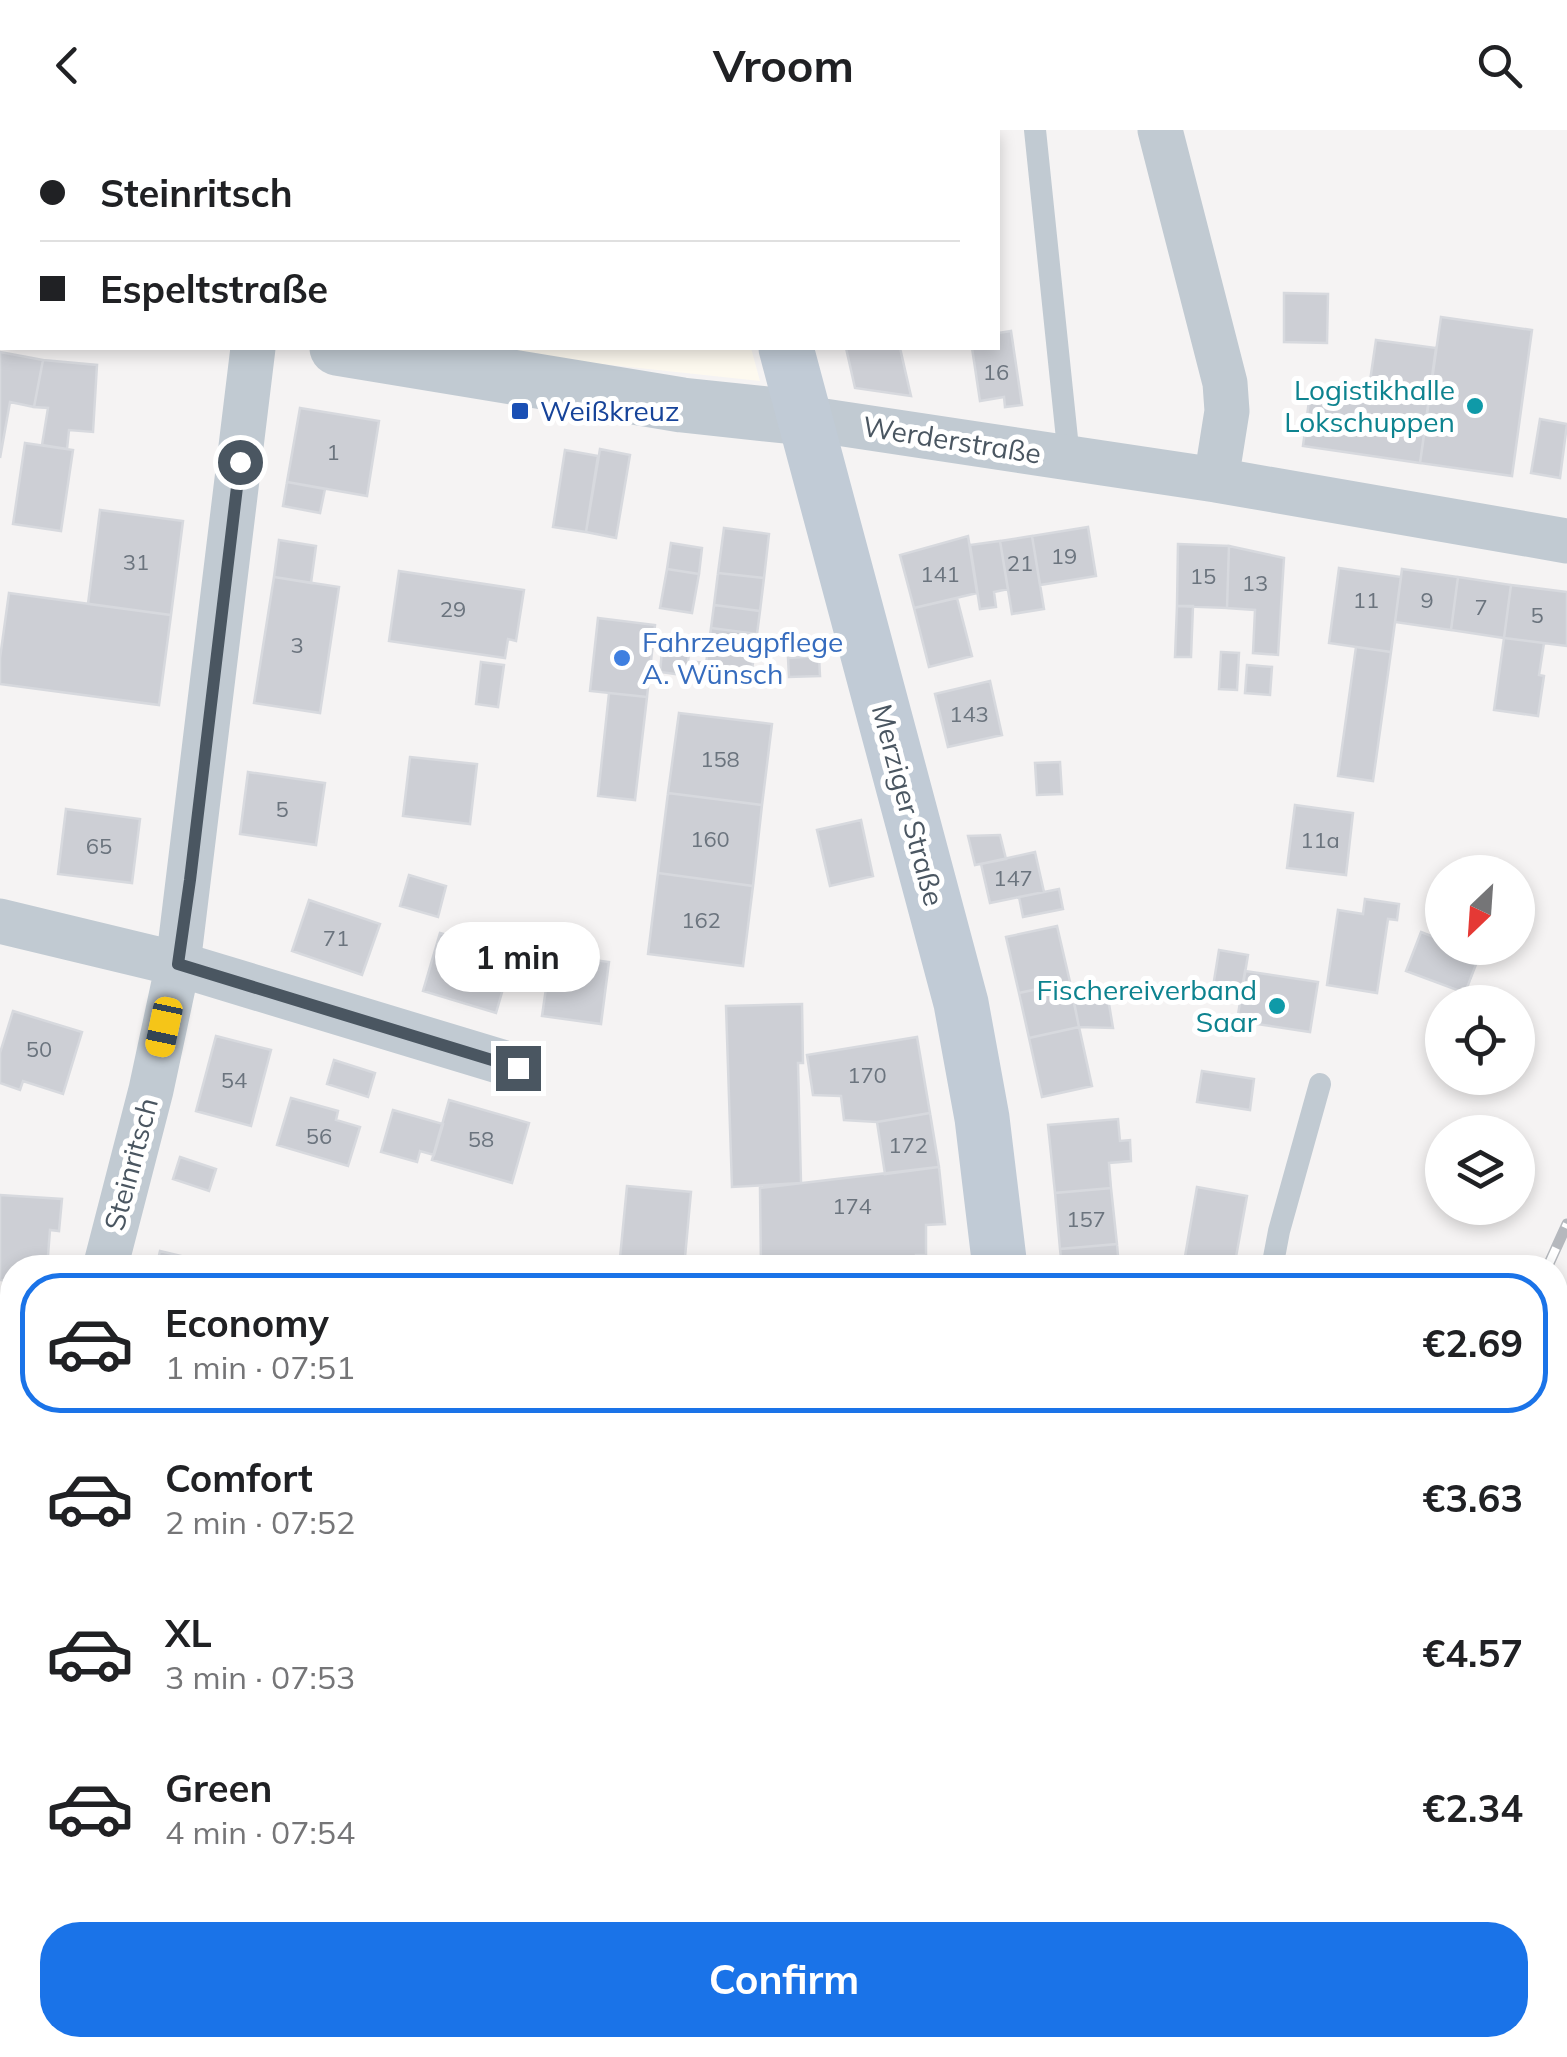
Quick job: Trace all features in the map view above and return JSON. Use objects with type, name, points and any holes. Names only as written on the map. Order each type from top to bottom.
[{"type":"main road","name":"Merziger Straße","points":[[787,350],[960,1003],[982,1118],[998,1255]]},
{"type":"street","points":[[1160,130],[1225,383],[1227,411],[1216,480]]},
{"type":"street","name":"Steinritsch","points":[[107,1255],[151,1090],[178,964],[253,350]]},
{"type":"street","name":"Werderstraße","points":[[349,350],[682,405],[804,418],[1216,480],[1567,541]]},
{"type":"street","points":[[0,921],[178,964],[518,1068]]},
{"type":"lane","points":[[1035,130],[1068,458]]},
{"type":"lane","points":[[1275,1255],[1320,1084]]},
{"type":"shaded area","points":[[472,350],[752,350],[760,381]]},
{"type":"building","points":[[1284,293],[1328,294],[1327,343],[1284,342]]},
{"type":"building","name":"Logistikhalle Lokschuppen","points":[[1441,317],[1532,330],[1512,476],[1420,463]]},
{"type":"building","points":[[1011,331],[1022,405],[1005,407],[1004,397],[980,401],[972,350],[1000,350],[1000,333]]},
{"type":"building","points":[[1376,340],[1436,348],[1420,463],[1303,446],[1311,386],[1368,395]]},
{"type":"building","points":[[846,350],[900,350],[911,396],[855,388]]},
{"type":"building","points":[[0,352],[43,360],[34,407],[10,402],[0,458]]},
{"type":"building","points":[[43,360],[97,365],[93,432],[69,430],[67,449],[42,445],[48,408],[34,407]]},
{"type":"building","points":[[300,408],[379,421],[367,496],[287,482]]},
{"type":"building","points":[[1540,419],[1567,424],[1560,478],[1531,473]]},
{"type":"building","points":[[25,443],[73,450],[61,531],[13,524]]},
{"type":"building","points":[[600,449],[630,455],[616,538],[586,532]]},
{"type":"building","points":[[565,450],[598,456],[586,532],[553,527]]},
{"type":"building","points":[[287,482],[325,489],[320,513],[283,506]]},
{"type":"building","points":[[100,510],[183,521],[171,615],[88,604]]},
{"type":"building","points":[[1088,527],[1096,576],[1040,585],[1032,536]]},
{"type":"building","points":[[724,528],[769,534],[764,578],[718,573]]},
{"type":"building","points":[[968,536],[977,593],[914,608],[900,555]]},
{"type":"building","points":[[1032,536],[1044,609],[1012,614],[1000,541]]},
{"type":"building","points":[[279,540],[316,546],[311,583],[274,577]]},
{"type":"building","points":[[1000,541],[1008,589],[994,592],[996,607],[980,609],[970,545]]},
{"type":"building","points":[[671,543],[702,548],[699,574],[667,569]]},
{"type":"building","points":[[1178,544],[1229,546],[1227,608],[1177,606]]},
{"type":"building","points":[[1229,546],[1284,558],[1278,655],[1253,653],[1255,610],[1227,608]]},
{"type":"building","points":[[1339,568],[1401,577],[1391,652],[1329,643]]},
{"type":"building","points":[[667,569],[699,574],[692,613],[660,608]]},
{"type":"building","points":[[1402,569],[1458,577],[1451,630],[1395,622]]},
{"type":"building","points":[[399,571],[524,590],[516,641],[508,639],[505,658],[389,641]]},
{"type":"building","points":[[718,573],[764,578],[760,611],[714,605]]},
{"type":"building","points":[[274,577],[339,587],[320,713],[254,703]]},
{"type":"building","points":[[1458,577],[1511,585],[1504,638],[1451,630]]},
{"type":"building","points":[[1511,585],[1567,592],[1567,646],[1504,638]]},
{"type":"building","points":[[9,593],[171,615],[159,705],[0,684]]},
{"type":"building","points":[[957,598],[972,656],[929,667],[914,608]]},
{"type":"building","points":[[714,605],[760,611],[757,634],[711,628]]},
{"type":"building","points":[[1177,606],[1193,606],[1191,657],[1175,657]]},
{"type":"building","name":"Fahrzeugpflege A. Wünsch","points":[[598,618],[655,625],[647,697],[590,691]]},
{"type":"building","points":[[711,628],[757,634],[750,684],[704,678]]},
{"type":"building","points":[[1504,638],[1544,643],[1538,716],[1494,710]]},
{"type":"building","points":[[1356,647],[1391,652],[1373,781],[1338,776]]},
{"type":"building","points":[[662,651],[689,654],[688,661],[706,663],[704,678],[660,672]]},
{"type":"building","points":[[1221,652],[1239,653],[1237,690],[1219,689]]},
{"type":"building","points":[[819,656],[820,676],[789,677],[788,658]]},
{"type":"building","points":[[481,662],[504,665],[498,707],[476,704]]},
{"type":"building","points":[[1247,665],[1272,667],[1270,695],[1245,693]]},
{"type":"building","points":[[990,681],[1002,735],[948,747],[935,694]]},
{"type":"building","points":[[609,693],[647,697],[635,800],[598,796]]},
{"type":"building","points":[[679,713],[772,724],[762,805],[668,793]]},
{"type":"building","points":[[410,757],[477,764],[470,824],[403,816]]},
{"type":"building","points":[[1060,762],[1062,794],[1037,795],[1035,763]]},
{"type":"building","points":[[248,772],[325,783],[316,845],[240,834]]},
{"type":"building","points":[[668,793],[762,805],[753,886],[658,873]]},
{"type":"building","points":[[1295,805],[1353,813],[1346,875],[1287,868]]},
{"type":"building","points":[[66,809],[140,819],[132,883],[58,874]]},
{"type":"building","points":[[861,820],[873,876],[830,886],[817,830]]},
{"type":"building","points":[[1000,835],[1006,859],[975,865],[968,836]]},
{"type":"building","points":[[1035,852],[1044,892],[990,903],[981,864]]},
{"type":"building","points":[[658,873],[753,886],[743,966],[648,954]]},
{"type":"building","points":[[409,875],[446,886],[438,917],[400,906]]},
{"type":"building","points":[[1059,889],[1063,909],[1023,917],[1019,897]]},
{"type":"building","points":[[1365,899],[1399,904],[1397,920],[1388,919],[1377,993],[1327,985],[1338,910],[1363,914]]},
{"type":"building","points":[[309,900],[380,924],[362,975],[292,951]]},
{"type":"building","points":[[1057,926],[1070,982],[1019,993],[1006,937]]},
{"type":"building","points":[[1421,932],[1425,934],[1425,965],[1476,965],[1468,985],[1444,985],[1406,971]]},
{"type":"building","points":[[440,933],[513,954],[496,1013],[423,991]]},
{"type":"building","points":[[1219,950],[1248,955],[1242,991],[1213,987]]},
{"type":"building","points":[[551,954],[609,962],[601,1024],[542,1016]]},
{"type":"building","name":"Fischereiverband Saar","points":[[1245,971],[1318,982],[1310,1032],[1237,1021]]},
{"type":"building","points":[[1070,982],[1079,1027],[1029,1038],[1019,993]]},
{"type":"building","points":[[1108,998],[1113,1028],[1079,1027],[1074,1003]]},
{"type":"building","points":[[802,1004],[803,1063],[798,1063],[801,1183],[732,1187],[726,1006]]},
{"type":"building","points":[[13,1011],[82,1032],[63,1094],[23,1081],[20,1090],[0,1083],[0,1053]]},
{"type":"building","points":[[1079,1027],[1092,1086],[1042,1097],[1029,1038]]},
{"type":"building","points":[[216,1036],[271,1050],[251,1126],[196,1111]]},
{"type":"building","points":[[917,1037],[930,1113],[877,1122],[844,1120],[841,1096],[813,1095],[807,1055]]},
{"type":"building","points":[[334,1060],[375,1073],[368,1097],[327,1084]]},
{"type":"building","points":[[1202,1071],[1254,1079],[1250,1110],[1197,1102]]},
{"type":"building","points":[[291,1098],[338,1111],[336,1120],[360,1127],[348,1166],[277,1145]]},
{"type":"building","points":[[449,1100],[529,1123],[512,1183],[432,1160]]},
{"type":"building","points":[[393,1110],[443,1124],[434,1155],[420,1151],[417,1162],[381,1152]]},
{"type":"building","points":[[930,1113],[939,1167],[885,1174],[877,1122]]},
{"type":"building","points":[[1118,1119],[1120,1141],[1130,1140],[1131,1161],[1109,1163],[1111,1188],[1055,1193],[1048,1125]]},
{"type":"building","points":[[180,1157],[216,1169],[209,1191],[173,1179]]},
{"type":"building","points":[[939,1167],[945,1224],[926,1225],[926,1255],[761,1255],[760,1188]]},
{"type":"building","points":[[627,1186],[691,1192],[685,1255],[620,1255]]},
{"type":"building","points":[[1197,1187],[1247,1196],[1236,1255],[1185,1255]]},
{"type":"building","points":[[1111,1188],[1117,1244],[1060,1249],[1055,1193]]},
{"type":"building","points":[[0,1195],[62,1199],[59,1231],[50,1230],[48,1255],[0,1255]]},
{"type":"building","points":[[1117,1244],[1118,1255],[1061,1255],[1060,1249]]},
{"type":"railway","points":[[1553,1255],[1567,1224]]},
{"type":"place","name":"Logistikhalle Lokschuppen","points":[[1475,406]]},
{"type":"place","name":"Weißkreuz","points":[[520,411]]},
{"type":"place","name":"Fahrzeugpflege A. Wünsch","points":[[622,658]]},
{"type":"place","name":"Fischereiverband Saar","points":[[1277,1006]]},
{"type":"route","points":[[240,462],[178,964],[518,1068]]}]
